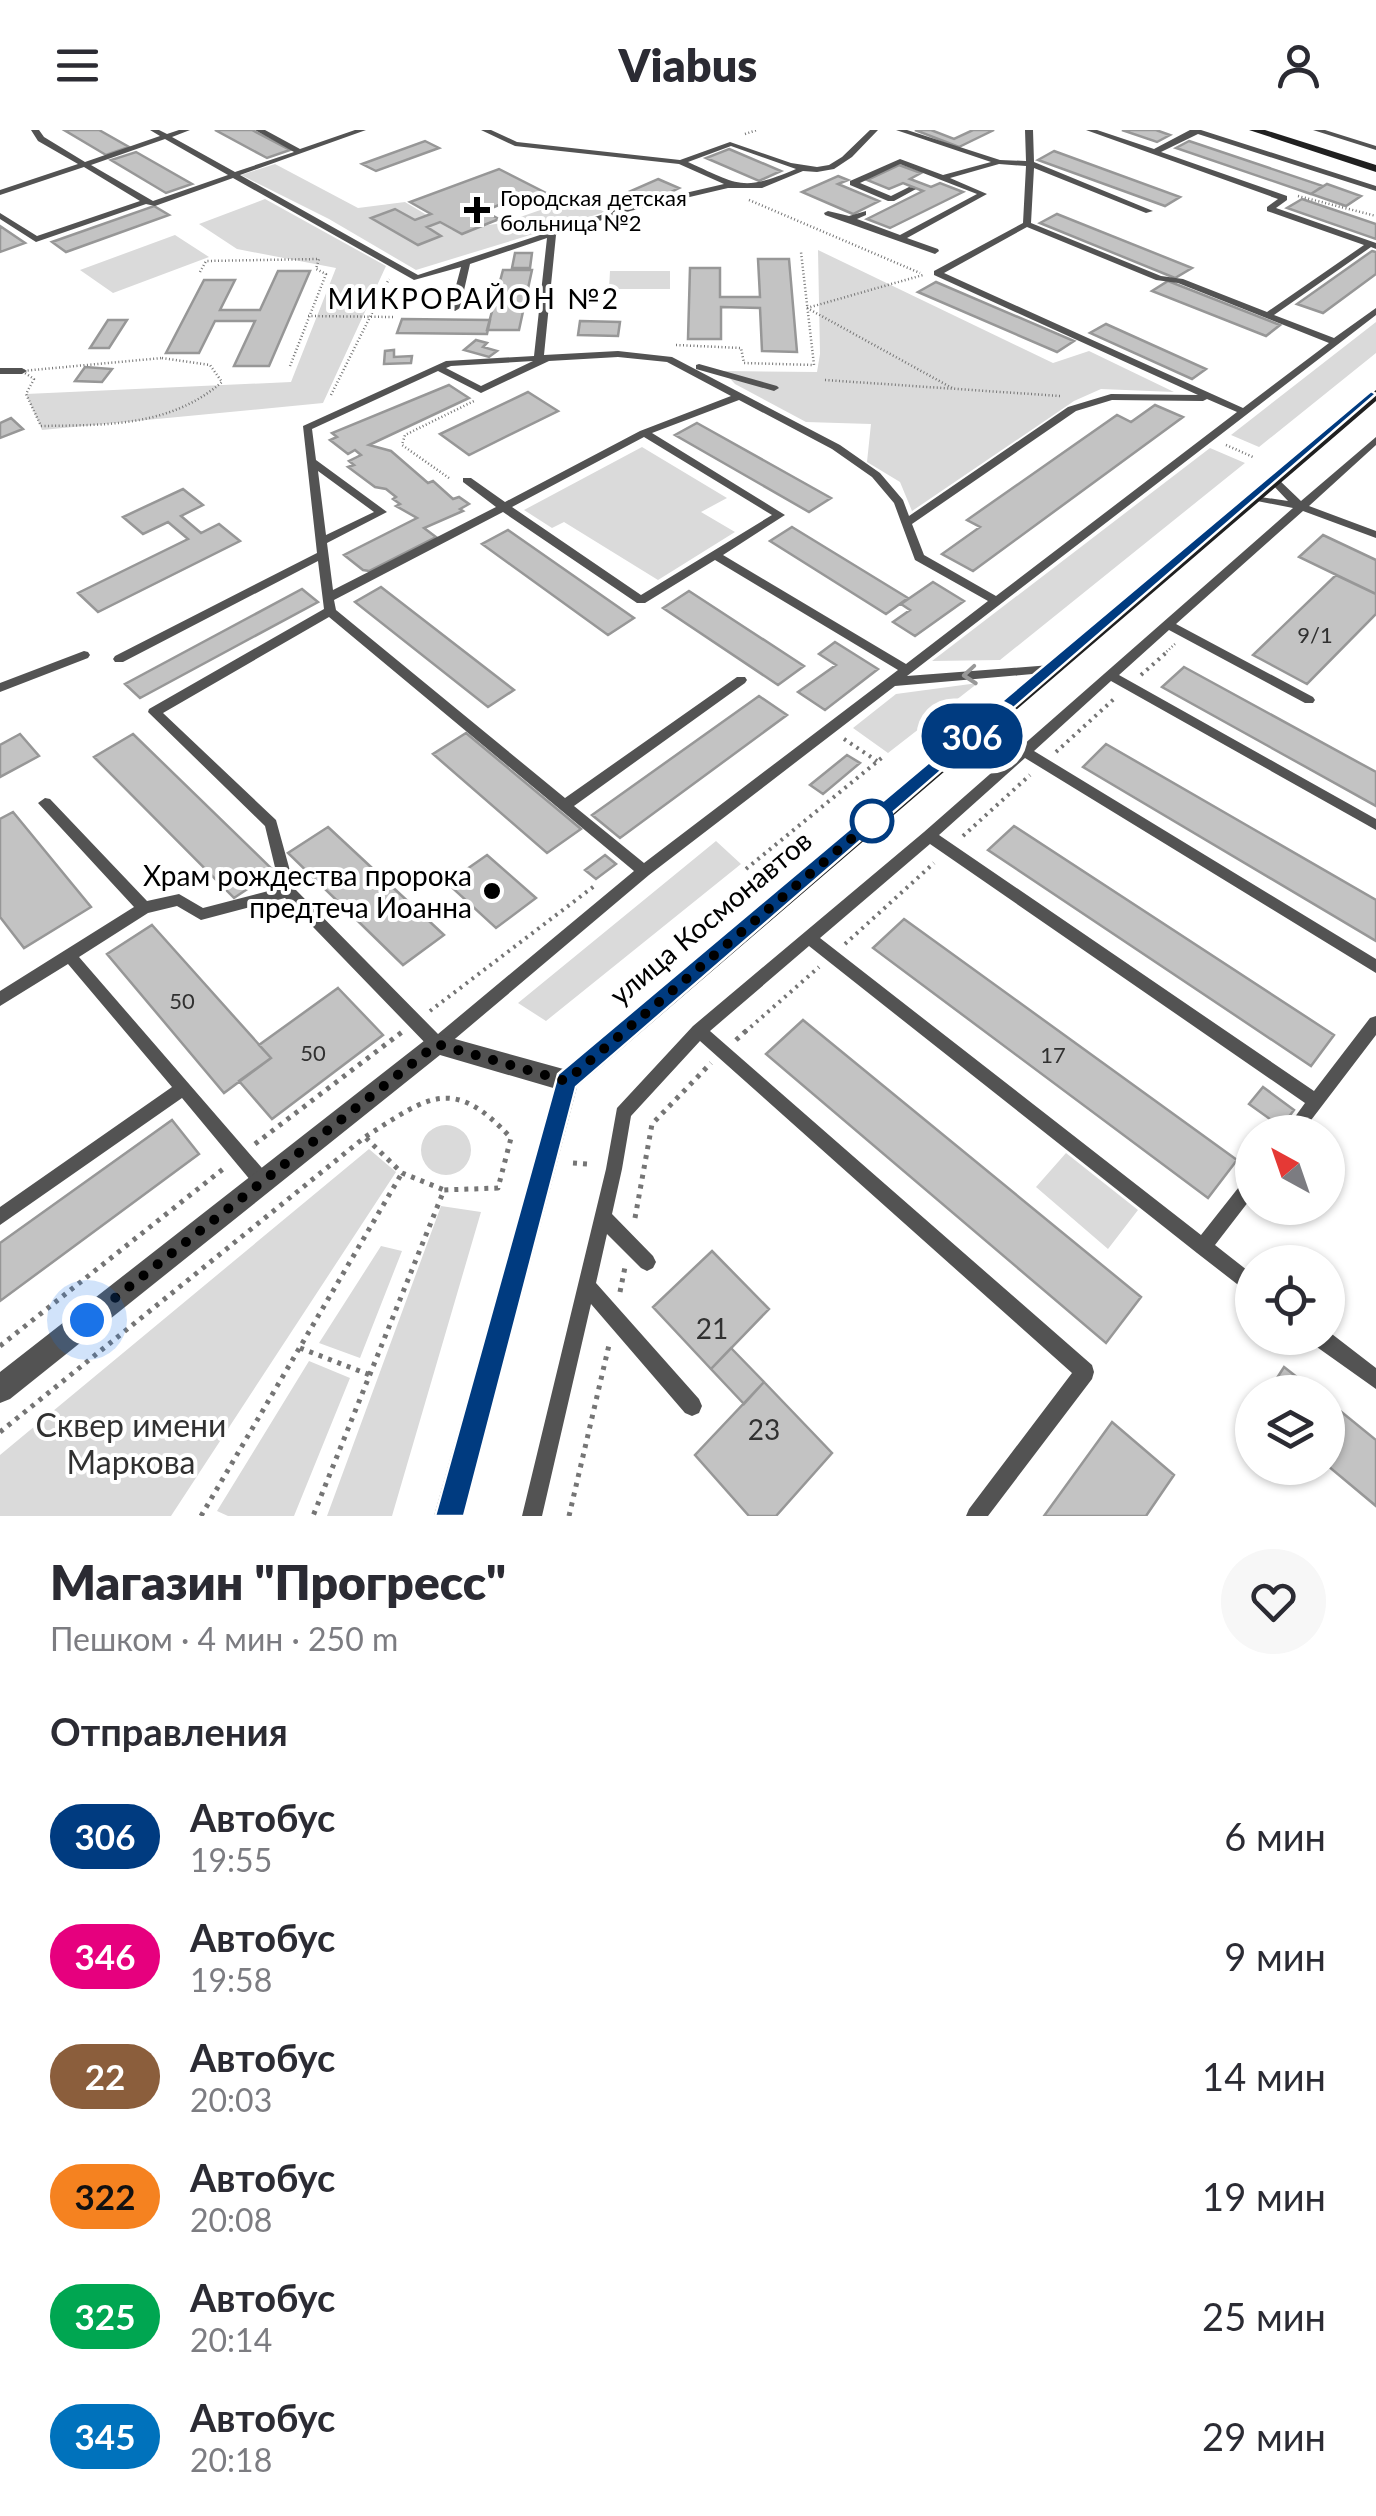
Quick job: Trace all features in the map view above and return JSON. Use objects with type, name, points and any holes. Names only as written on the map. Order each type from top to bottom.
[{"type":"main road","points":[[1254,130],[1376,169]]},
{"type":"main road","name":"улица Космонавтов","points":[[566,1081],[1376,394]]},
{"type":"main road","points":[[449,1516],[566,1081]]},
{"type":"street","points":[[0,1389],[437,1044],[566,1081]]},
{"type":"lane","points":[[35,130],[40,139],[152,204],[362,130]]},
{"type":"lane","points":[[154,130],[417,278],[628,209],[728,188],[762,186],[800,170]]},
{"type":"lane","points":[[0,193],[186,130]]},
{"type":"lane","points":[[258,130],[300,152]]},
{"type":"lane","points":[[485,130],[514,144],[681,162],[728,188]]},
{"type":"lane","points":[[732,140],[800,170],[818,171],[844,161],[874,130]]},
{"type":"lane","points":[[900,130],[1000,162],[1031,164],[1150,211]]},
{"type":"lane","points":[[1027,224],[1031,164],[1028,130]]},
{"type":"lane","points":[[1090,130],[1284,198]]},
{"type":"lane","points":[[1155,152],[1195,130],[1376,190]]},
{"type":"lane","points":[[1317,130],[1376,148]]},
{"type":"lane","points":[[681,162],[730,144],[742,146]]},
{"type":"lane","points":[[882,209],[897,202],[852,182],[900,161],[983,194],[902,237]]},
{"type":"lane","points":[[942,178],[1000,162]]},
{"type":"lane","points":[[891,199],[912,189]]},
{"type":"lane","points":[[1284,198],[1270,209],[1373,245]]},
{"type":"lane","points":[[0,215],[36,240],[147,201]]},
{"type":"lane","points":[[828,213],[935,250]]},
{"type":"lane","points":[[850,219],[863,213]]},
{"type":"lane","points":[[1027,224],[1159,278],[1180,281],[1336,342]]},
{"type":"lane","points":[[1027,224],[937,273],[1244,412]]},
{"type":"lane","points":[[545,356],[552,234]]},
{"type":"lane","points":[[1268,316],[1373,245]]},
{"type":"lane","points":[[455,308],[466,262]]},
{"type":"lane","points":[[739,396],[644,433],[504,507],[329,604],[154,712],[272,824],[288,892],[437,1044],[644,871],[1376,310]]},
{"type":"lane","points":[[644,871],[329,604],[307,428],[448,364],[618,354],[669,359],[774,388]]},
{"type":"lane","points":[[439,368],[481,390],[545,356]]},
{"type":"lane","points":[[669,359],[836,447],[876,474],[899,502],[919,557],[995,600]]},
{"type":"lane","points":[[0,371],[22,372]]},
{"type":"lane","points":[[906,523],[1072,410],[1104,399],[1210,398]]},
{"type":"lane","points":[[467,480],[641,600],[780,515],[644,433]]},
{"type":"lane","points":[[532,1516],[624,1114],[699,1032],[928,836],[1376,440]]},
{"type":"lane","points":[[119,659],[382,512],[311,461]]},
{"type":"lane","points":[[1273,480],[1300,506]]},
{"type":"lane","points":[[1251,498],[1300,506],[1376,535]]},
{"type":"lane","points":[[715,555],[905,669]]},
{"type":"lane","points":[[1168,625],[1309,700]]},
{"type":"lane","points":[[0,688],[84,655]]},
{"type":"lane","points":[[888,682],[1051,668]]},
{"type":"lane","points":[[1110,676],[1376,825]]},
{"type":"lane","points":[[564,806],[741,680]]},
{"type":"lane","points":[[1024,751],[1376,967]]},
{"type":"lane","points":[[45,803],[144,908]]},
{"type":"lane","points":[[928,836],[1316,1101]]},
{"type":"lane","points":[[0,999],[144,908],[179,900],[201,914],[288,892]]},
{"type":"lane","points":[[808,938],[1235,1272]]},
{"type":"lane","points":[[69,955],[262,1182]]},
{"type":"lane","points":[[1305,1115],[1376,1023]]},
{"type":"lane","points":[[699,1032],[1084,1372],[976,1516]]},
{"type":"lane","points":[[0,1217],[182,1088]]},
{"type":"lane","points":[[1204,1248],[1235,1207]]},
{"type":"lane","points":[[603,1217],[648,1262]]},
{"type":"lane","points":[[586,1285],[692,1406]]},
{"type":"lane","points":[[1343,1355],[1376,1380]]},
{"type":"path","points":[[728,188],[925,275],[807,308]]},
{"type":"path","points":[[1284,198],[1290,194],[1376,216]]},
{"type":"path","points":[[666,345],[742,348],[744,363],[814,366],[801,252]]},
{"type":"path","points":[[200,272],[206,261],[319,260],[316,270],[326,274],[290,366]]},
{"type":"path","points":[[330,395],[396,266]]},
{"type":"path","points":[[807,308],[954,389]]},
{"type":"path","points":[[308,316],[394,318]]},
{"type":"path","points":[[162,358],[210,364],[222,382],[204,401],[152,420],[41,426],[26,394],[34,380],[22,372],[162,358]]},
{"type":"path","points":[[825,380],[1104,399]]},
{"type":"path","points":[[449,478],[402,445],[405,435],[481,398],[481,390]]},
{"type":"path","points":[[1222,443],[1254,457]]},
{"type":"path","points":[[569,1516],[615,1318],[652,1124],[722,1051],[1186,634]]},
{"type":"path","points":[[844,738],[877,762]]},
{"type":"path","points":[[746,869],[884,756]]},
{"type":"path","points":[[0,1432],[365,1137],[424,1101],[462,1096],[490,1112],[511,1138],[498,1188],[444,1190],[402,1173],[365,1137]]},
{"type":"path","points":[[573,1163],[587,1164]]},
{"type":"path","points":[[201,1516],[402,1173]]},
{"type":"path","points":[[313,1516],[444,1190]]},
{"type":"path","points":[[300,1348],[370,1375]]},
{"type":"green space","points":[[275,164],[358,208],[405,202],[452,230],[503,223],[575,198],[605,212],[416,270],[329,219],[241,175]]},
{"type":"green space","points":[[265,199],[386,266],[323,403],[42,430],[26,394],[291,382],[336,268],[237,249],[199,224]]},
{"type":"green space","points":[[175,235],[209,257],[113,293],[80,270]]},
{"type":"green space","points":[[818,250],[1053,363],[1089,351],[1174,392],[1101,389],[1074,401],[912,511],[900,482],[867,462],[871,424],[806,422],[735,384],[723,371],[817,372]]},
{"type":"green space","points":[[610,271],[670,271],[670,289],[609,289]]},
{"type":"green space","points":[[1376,322],[1376,353],[1259,447],[1231,435]]},
{"type":"green space","points":[[642,447],[727,498],[701,512],[735,532],[658,580],[564,522],[552,528],[524,510]]},
{"type":"green space","points":[[1210,448],[1245,463],[1000,660],[932,661]]},
{"type":"green space","points":[[978,683],[888,753],[853,728],[896,694]]},
{"type":"green space","points":[[716,841],[741,864],[546,1021],[518,1003]]},
{"type":"green space","points":[[446,1125],[464,1132],[471,1150],[464,1168],[446,1175],[428,1168],[421,1150],[428,1132]]},
{"type":"green space","name":"Сквер имени Маркова","points":[[369,1149],[396,1172],[171,1516],[0,1516],[0,1455]]},
{"type":"green space","points":[[1066,1153],[1138,1210],[1108,1249],[1036,1187]]},
{"type":"green space","points":[[441,1206],[481,1212],[392,1516],[327,1516]]},
{"type":"green space","points":[[381,1246],[402,1251],[360,1358],[319,1343]]},
{"type":"green space","name":"Сквер имени Маркова","points":[[309,1361],[350,1378],[294,1516],[228,1516],[217,1511]]},
{"type":"building","points":[[64,130],[99,130],[129,147],[106,155]]},
{"type":"building","points":[[215,130],[252,130],[290,150],[267,158]]},
{"type":"building","points":[[915,130],[931,130],[954,139],[973,130],[994,130],[959,147]]},
{"type":"building","points":[[1122,130],[1156,130],[1170,135],[1157,142]]},
{"type":"building","points":[[425,141],[439,148],[376,171],[362,164]]},
{"type":"building","points":[[1189,141],[1323,186],[1311,194],[1176,148]]},
{"type":"building","points":[[729,149],[781,171],[759,181],[706,158]]},
{"type":"building","points":[[1054,151],[1180,197],[1165,206],[1038,160]]},
{"type":"building","points":[[136,152],[192,184],[166,193],[111,160]]},
{"type":"building","points":[[899,165],[921,173],[910,179],[931,187],[940,183],[963,192],[890,228],[867,219],[923,191],[903,183],[889,189],[867,180]]},
{"type":"building","points":[[899,165],[921,173],[910,179],[931,187],[940,183],[963,192],[890,228],[867,219],[923,191],[903,183],[889,189],[867,180]]},
{"type":"building","points":[[499,169],[554,197],[528,207],[514,199],[484,211],[499,219],[462,234],[440,222],[427,227],[441,236],[418,245],[371,218],[395,209],[415,220],[431,214],[410,202]]},
{"type":"building","points":[[838,176],[848,180],[838,184],[879,201],[853,214],[802,192]]},
{"type":"building","points":[[838,176],[848,180],[838,184],[879,201],[853,214],[802,192]]},
{"type":"building","points":[[658,179],[679,188],[646,204],[624,194]]},
{"type":"building","points":[[1327,184],[1361,196],[1346,206],[1311,194]]},
{"type":"building","points":[[1302,199],[1376,224],[1376,239],[1287,208]]},
{"type":"building","points":[[154,206],[169,215],[66,252],[52,242]]},
{"type":"building","points":[[1057,214],[1192,268],[1175,278],[1040,223]]},
{"type":"building","points":[[0,226],[25,243],[0,252]]},
{"type":"building","points":[[1372,251],[1376,252],[1376,274],[1323,313],[1297,304]]},
{"type":"building","points":[[515,253],[532,253],[530,268],[512,268]]},
{"type":"building","points":[[758,259],[789,259],[797,352],[762,351],[760,308],[721,307],[721,339],[688,339],[690,268],[720,268],[720,297],[760,297]]},
{"type":"building","points":[[503,270],[532,270],[519,330],[487,330]]},
{"type":"building","points":[[278,271],[310,271],[269,366],[234,366],[255,321],[215,321],[199,353],[166,353],[204,280],[235,280],[220,310],[260,310]]},
{"type":"building","points":[[1168,281],[1280,325],[1266,336],[1152,291]]},
{"type":"building","points":[[936,282],[1074,341],[1057,352],[918,292]]},
{"type":"building","points":[[402,319],[490,320],[487,334],[397,333]]},
{"type":"building","points":[[108,320],[127,320],[109,348],[90,348]]},
{"type":"building","points":[[580,321],[620,322],[618,336],[578,335]]},
{"type":"building","points":[[1106,324],[1206,369],[1192,379],[1090,333]]},
{"type":"building","points":[[476,340],[497,351],[489,357],[464,350]]},
{"type":"building","points":[[394,350],[394,357],[412,356],[411,363],[384,364],[385,351]]},
{"type":"building","points":[[85,367],[112,369],[102,382],[75,381]]},
{"type":"building","points":[[449,385],[469,398],[369,445],[391,451],[428,483],[433,481],[453,499],[459,497],[469,504],[460,509],[463,511],[424,528],[436,537],[369,571],[363,570],[344,555],[417,518],[396,506],[400,504],[393,499],[396,497],[386,489],[375,487],[348,467],[354,465],[349,461],[361,455],[355,450],[348,454],[330,440],[337,437],[332,433]]},
{"type":"building","points":[[528,392],[558,411],[469,455],[440,434]]},
{"type":"building","points":[[1155,405],[1183,417],[973,571],[942,554],[980,527],[967,520],[1117,415],[1131,422]]},
{"type":"building","points":[[11,418],[23,429],[0,438],[0,423]]},
{"type":"building","points":[[697,423],[831,498],[809,512],[675,435]]},
{"type":"building","points":[[183,489],[203,505],[181,516],[201,533],[219,524],[240,541],[98,612],[78,593],[188,539],[168,522],[143,534],[123,517]]},
{"type":"building","points":[[792,527],[908,598],[886,614],[770,541]]},
{"type":"building","points":[[508,530],[634,618],[608,635],[482,544]]},
{"type":"building","points":[[1323,535],[1376,560],[1376,594],[1299,557]]},
{"type":"building","points":[[1336,575],[1376,594],[1376,614],[1307,684],[1253,655]]},
{"type":"building","points":[[933,582],[964,601],[915,636],[893,622],[910,610],[901,604]]},
{"type":"building","points":[[381,587],[514,690],[488,707],[355,602]]},
{"type":"building","points":[[302,589],[318,602],[140,698],[125,684]]},
{"type":"building","points":[[689,591],[804,666],[778,685],[663,608]]},
{"type":"building","points":[[835,642],[878,669],[825,710],[798,692],[836,665],[819,654]]},
{"type":"building","points":[[1184,667],[1376,772],[1376,806],[1162,687]]},
{"type":"building","points":[[759,696],[787,715],[620,838],[592,815]]},
{"type":"building","points":[[466,733],[581,829],[547,853],[433,754]]},
{"type":"building","points":[[20,734],[39,756],[0,777],[0,745]]},
{"type":"building","points":[[133,734],[274,871],[234,898],[94,757]]},
{"type":"building","points":[[1106,744],[1376,900],[1376,941],[1083,767]]},
{"type":"building","points":[[847,755],[860,763],[823,794],[810,785]]},
{"type":"building","points":[[13,812],[91,907],[24,948],[0,917],[0,819]]},
{"type":"building","points":[[1014,826],[1334,1035],[1311,1066],[988,850]]},
{"type":"building","points":[[328,827],[444,935],[403,965],[288,853]]},
{"type":"building","name":"Храм рождества пророка предтеча Иоанна","points":[[487,855],[536,898],[496,928],[447,883]]},
{"type":"building","points":[[605,855],[616,864],[596,879],[585,870]]},
{"type":"building","points":[[904,919],[1235,1159],[1235,1163],[1208,1198],[873,948]]},
{"type":"building","points":[[152,925],[271,1058],[224,1093],[107,954]]},
{"type":"building","points":[[338,988],[383,1035],[272,1119],[239,1081],[271,1058],[259,1045]]},
{"type":"building","points":[[803,1020],[1141,1297],[1106,1343],[766,1054]]},
{"type":"building","points":[[1263,1087],[1294,1110],[1290,1115],[1264,1115],[1249,1104]]},
{"type":"building","points":[[172,1120],[199,1154],[0,1301],[0,1243]]},
{"type":"building","points":[[712,1251],[769,1309],[711,1369],[653,1307]]},
{"type":"building","points":[[731,1348],[764,1382],[744,1404],[711,1369]]},
{"type":"building","points":[[764,1382],[832,1453],[776,1516],[749,1516],[695,1455]]},
{"type":"building","points":[[1345,1415],[1376,1440],[1376,1506],[1345,1480]]},
{"type":"building","points":[[1112,1422],[1174,1475],[1146,1516],[1044,1516]]},
{"type":"bus line","name":"306","points":[[449,1516],[566,1081],[1376,394]]},
{"type":"place","name":"Городская детская больница №2","points":[[477,210]]},
{"type":"place","name":"Храм рождества пророка предтеча Иоанна","points":[[492,891]]},
{"type":"district","name":"МИКРОРАЙОН №2","points":[[474,298]]},
{"type":"route","points":[[87,1320],[437,1044],[566,1081],[884,811],[872,821]]}]
